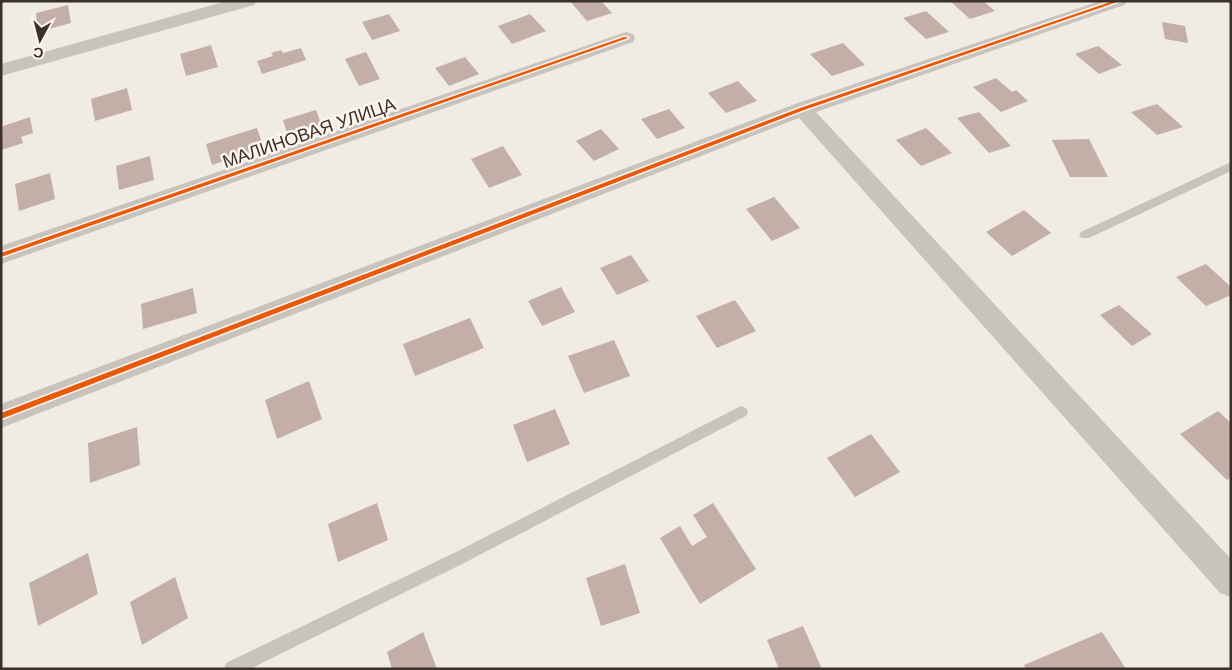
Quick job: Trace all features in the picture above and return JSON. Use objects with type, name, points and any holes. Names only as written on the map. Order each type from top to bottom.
[{"type":"street","points":[[1,70],[248,1]]},
{"type":"street","points":[[1,416],[802,110],[1118,1]]},
{"type":"street","name":"МАЛИНОВАЯ УЛИЦА","points":[[1,255],[626,38]]},
{"type":"street","points":[[802,110],[1231,582]]},
{"type":"lane","points":[[1085,235],[1231,166]]},
{"type":"lane","points":[[232,669],[463,556],[741,412]]},
{"type":"building","points":[[570,1],[601,1],[612,13],[587,21]]},
{"type":"building","points":[[950,1],[983,1],[995,11],[970,19]]},
{"type":"building","points":[[68,5],[71,23],[38,32],[36,13]]},
{"type":"building","points":[[926,11],[949,32],[926,39],[903,18]]},
{"type":"building","points":[[389,14],[400,31],[372,40],[362,22]]},
{"type":"building","points":[[530,14],[546,31],[512,44],[498,26]]},
{"type":"building","points":[[1162,22],[1185,26],[1188,43],[1165,39]]},
{"type":"building","points":[[843,43],[865,65],[832,76],[810,54]]},
{"type":"building","points":[[211,45],[218,67],[186,76],[180,54]]},
{"type":"building","points":[[1098,46],[1122,65],[1099,74],[1075,54]]},
{"type":"building","points":[[301,48],[306,60],[262,74],[257,61],[273,56],[271,53],[281,50],[283,53]]},
{"type":"building","points":[[366,52],[380,79],[359,86],[345,59]]},
{"type":"building","points":[[465,57],[479,74],[449,86],[435,68]]},
{"type":"building","points":[[996,78],[1012,92],[1016,90],[1028,101],[1001,112],[973,87]]},
{"type":"building","points":[[738,81],[757,101],[726,113],[708,93]]},
{"type":"building","points":[[127,88],[132,110],[95,121],[91,99]]},
{"type":"building","points":[[1157,104],[1183,127],[1157,135],[1131,112]]},
{"type":"building","points":[[669,109],[685,128],[657,139],[641,119]]},
{"type":"building","points":[[316,110],[322,126],[288,136],[283,120]]},
{"type":"building","points":[[979,112],[1011,146],[989,153],[957,118]]},
{"type":"building","points":[[30,117],[33,133],[21,137],[23,143],[1,150],[3,126]]},
{"type":"building","points":[[257,128],[264,148],[212,165],[206,144]]},
{"type":"building","points":[[926,128],[952,153],[921,166],[896,140]]},
{"type":"building","points":[[601,129],[619,149],[594,161],[576,141]]},
{"type":"building","points":[[1089,139],[1108,177],[1070,177],[1052,140]]},
{"type":"building","points":[[503,146],[522,175],[489,188],[471,159]]},
{"type":"building","points":[[150,156],[154,180],[119,190],[116,166]]},
{"type":"building","points":[[50,173],[55,199],[19,211],[15,184]]},
{"type":"building","points":[[774,197],[800,228],[772,241],[746,209]]},
{"type":"building","points":[[1024,210],[1051,233],[1012,256],[986,232]]},
{"type":"building","points":[[631,255],[649,281],[617,295],[600,268]]},
{"type":"building","points":[[1206,264],[1231,287],[1231,295],[1206,306],[1176,277]]},
{"type":"building","points":[[561,287],[575,312],[542,326],[528,301]]},
{"type":"building","points":[[193,288],[197,313],[143,329],[141,304]]},
{"type":"building","points":[[735,300],[756,331],[717,348],[696,316]]},
{"type":"building","points":[[1119,305],[1152,334],[1132,346],[1100,315]]},
{"type":"building","points":[[470,318],[484,348],[415,376],[403,344]]},
{"type":"building","points":[[614,340],[630,376],[584,393],[568,356]]},
{"type":"building","points":[[309,381],[322,419],[277,439],[265,400]]},
{"type":"building","points":[[555,409],[570,444],[527,462],[513,425]]},
{"type":"building","points":[[1218,411],[1231,423],[1231,477],[1227,480],[1180,434]]},
{"type":"building","points":[[137,427],[140,465],[90,483],[88,443]]},
{"type":"building","points":[[871,434],[900,472],[855,497],[827,458]]},
{"type":"building","points":[[377,503],[388,540],[338,562],[328,524]]},
{"type":"building","points":[[713,503],[756,569],[700,604],[660,538],[680,526],[692,546],[707,537],[693,515]]},
{"type":"building","points":[[88,553],[98,594],[38,626],[29,583]]},
{"type":"building","points":[[625,564],[640,613],[601,626],[586,578]]},
{"type":"building","points":[[175,577],[188,618],[142,645],[130,602]]},
{"type":"building","points":[[803,626],[822,669],[779,669],[767,640]]},
{"type":"building","points":[[423,632],[437,669],[392,669],[387,652]]},
{"type":"building","points":[[1102,632],[1126,669],[1026,669],[1024,665]]},
{"type":"cycle path","points":[[1,416],[802,109],[1118,1]]},
{"type":"cycle path","points":[[1,255],[626,38]]}]
